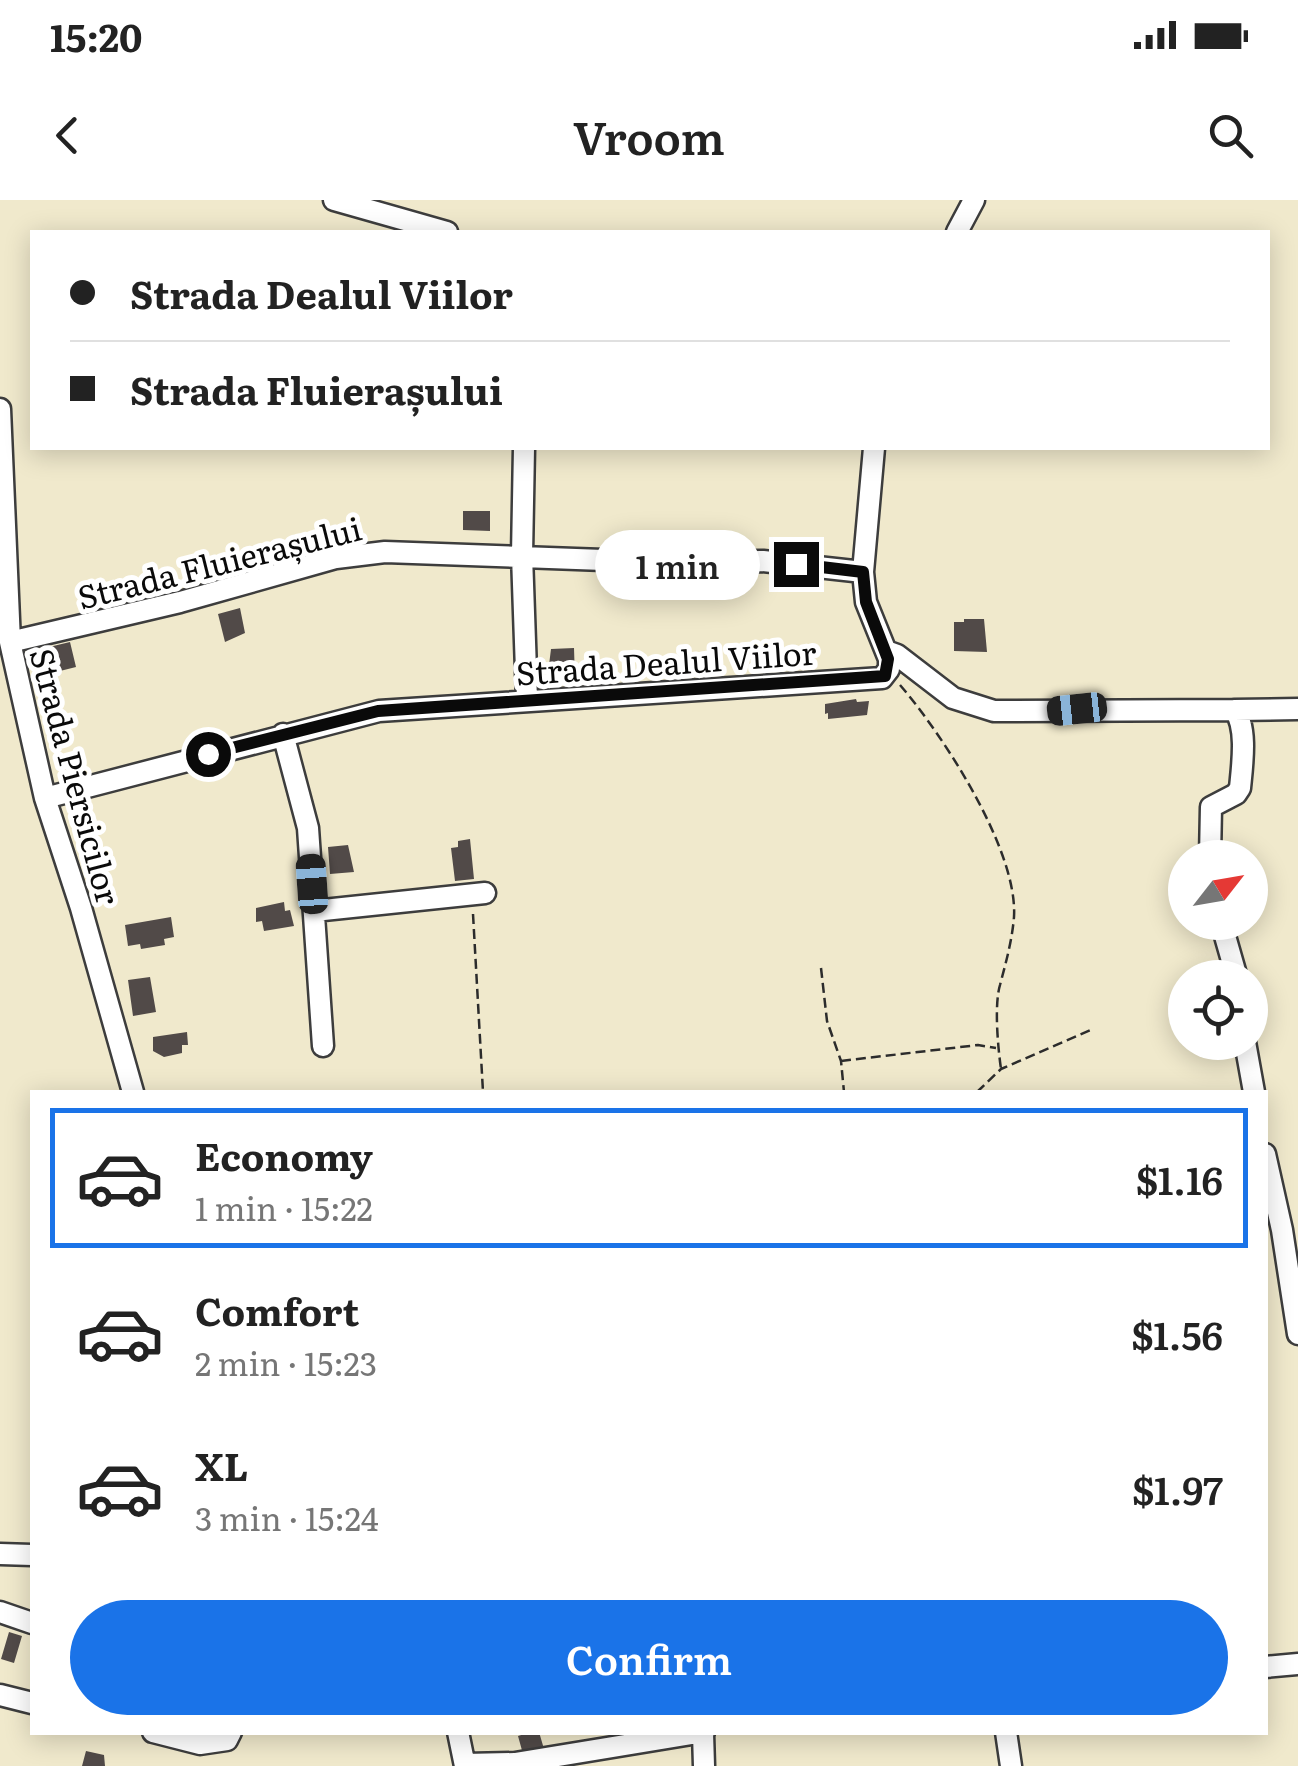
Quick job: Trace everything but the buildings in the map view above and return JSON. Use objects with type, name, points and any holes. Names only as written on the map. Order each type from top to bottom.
[{"type":"street","points":[[334,200],[441,230]]},
{"type":"street","points":[[958,230],[974,200]]},
{"type":"street","name":"Strada Piersicilor","points":[[0,409],[10,642],[45,798],[132,1090]]},
{"type":"street","points":[[524,450],[522,555],[527,700]]},
{"type":"street","points":[[874,450],[863,572],[866,602],[890,664],[882,678]]},
{"type":"street","name":"Strada Fluierașului","points":[[10,642],[180,602],[336,558],[386,552],[658,562],[762,561],[863,572]]},
{"type":"street","points":[[886,651],[897,655],[953,698],[994,710],[1298,708]]},
{"type":"street","name":"Strada Dealul Viilor","points":[[45,798],[378,711],[882,678]]},
{"type":"street","points":[[1210,840],[1211,806],[1236,794],[1241,782],[1240,716],[1234,710]]},
{"type":"street","points":[[284,734],[308,828],[323,1046]]},
{"type":"street","points":[[314,911],[478,894]]},
{"type":"street","points":[[1248,1060],[1254,1090]]},
{"type":"street","points":[[1268,1167],[1298,1334]]},
{"type":"street","points":[[0,1554],[30,1555]]},
{"type":"street","points":[[0,1612],[30,1623]]},
{"type":"street","points":[[1268,1667],[1298,1664]]},
{"type":"street","points":[[0,1696],[30,1703]]},
{"type":"street","points":[[165,1735],[200,1744],[220,1743],[228,1735]]},
{"type":"street","points":[[459,1735],[465,1765],[515,1764],[692,1735]]},
{"type":"street","points":[[704,1735],[704,1766]]},
{"type":"street","points":[[1007,1735],[1012,1766]]},
{"type":"path","points":[[882,678],[895,678],[958,768],[1010,876],[1014,914],[1007,969],[999,987],[1001,1070]]},
{"type":"path","points":[[478,894],[484,1090]]},
{"type":"path","points":[[821,968],[827,1020],[841,1061],[844,1090]]},
{"type":"path","points":[[980,1090],[1001,1070],[1093,1029]]},
{"type":"path","points":[[841,1061],[978,1044],[998,1049]]},
{"type":"shaded area","points":[[0,200],[1298,200],[1298,1766],[0,1766]]},
{"type":"route","points":[[208,754],[378,711],[885,676],[890,664],[866,602],[863,572],[796,564]]}]
